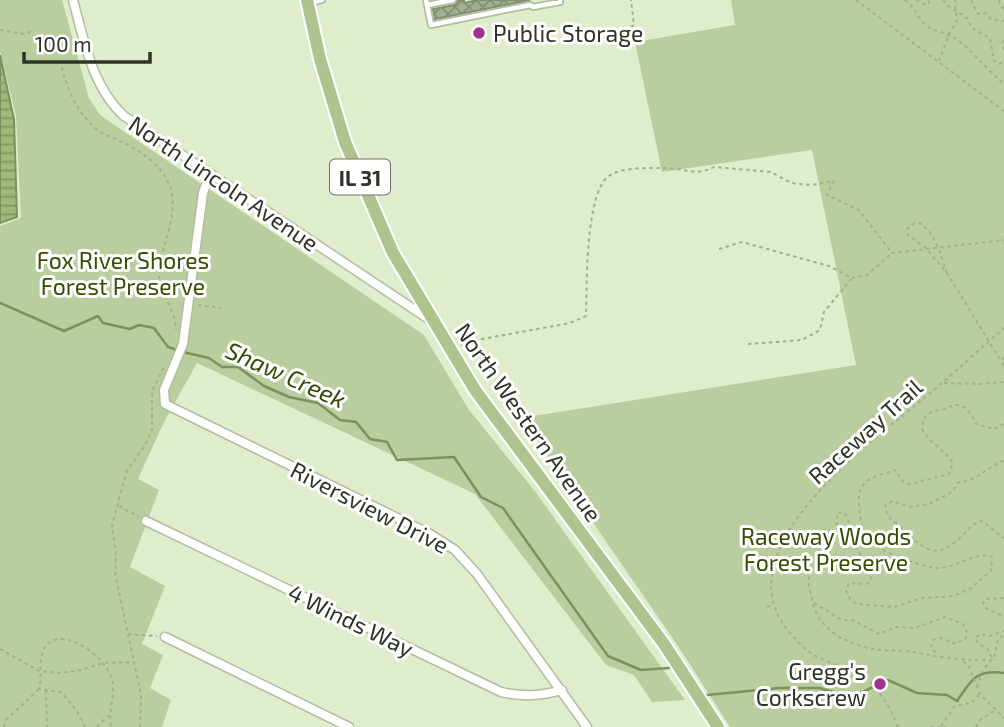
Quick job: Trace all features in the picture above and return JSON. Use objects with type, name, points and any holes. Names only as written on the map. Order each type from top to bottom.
[{"type":"main road","name":"North Western Avenue","points":[[307,2],[320,59],[345,142],[393,253],[475,390],[664,644],[718,727]]},
{"type":"street","name":"North Lincoln Avenue","points":[[73,0],[98,84],[111,105],[210,174],[433,321]]},
{"type":"street","points":[[188,304],[203,193],[210,174]]},
{"type":"street","name":"Riversview Drive","points":[[188,304],[183,344],[164,390],[164,402],[169,407],[430,534],[455,550],[477,574],[587,727]]},
{"type":"street","name":"4 Winds Way","points":[[146,521],[501,692],[522,696],[562,690]]},
{"type":"street","points":[[165,637],[349,727]]},
{"type":"lane","points":[[307,2],[322,0]]},
{"type":"lane","points":[[453,0],[426,3],[431,25],[529,3],[560,0]]},
{"type":"path","points":[[586,31],[593,37],[624,33],[634,25],[631,0]]},
{"type":"path","points":[[856,0],[1004,111]]},
{"type":"path","points":[[905,0],[927,25],[949,34],[968,48],[989,72],[1004,84]]},
{"type":"path","points":[[916,0],[923,5],[928,4],[928,0]]},
{"type":"path","points":[[943,0],[967,18],[972,28],[990,38],[994,61],[999,64],[1004,61]]},
{"type":"path","points":[[939,61],[957,21],[954,0]]},
{"type":"path","points":[[971,0],[978,14],[985,13],[991,19],[1004,21]]},
{"type":"path","points":[[999,0],[1004,9]]},
{"type":"path","points":[[0,30],[24,34],[32,32]]},
{"type":"path","points":[[1004,40],[1004,50]]},
{"type":"path","points":[[62,67],[64,79],[88,120],[100,132],[154,162],[167,178],[173,200],[159,272],[160,283],[176,321],[176,331]]},
{"type":"path","points":[[457,346],[471,341],[570,323],[586,316],[592,211],[598,189],[609,176],[628,170],[669,167],[688,172],[706,172],[714,167],[771,172],[791,183],[811,185],[834,181],[827,195],[859,210],[892,253]]},
{"type":"path","points":[[947,273],[938,247],[926,227],[920,223],[913,224],[907,229],[908,235],[926,248],[947,273],[1004,366]]},
{"type":"path","points":[[719,249],[742,242],[829,266],[852,278],[867,275],[892,253],[1004,240]]},
{"type":"path","points":[[748,344],[802,340],[820,330],[824,312],[852,278]]},
{"type":"path","points":[[170,303],[221,308]]},
{"type":"path","name":"Raceway Trail","points":[[774,605],[772,582],[779,550],[806,508],[836,474],[1004,328]]},
{"type":"path","points":[[1000,361],[1004,357]]},
{"type":"path","points":[[140,727],[141,695],[115,573],[112,525],[127,470],[152,431],[152,391],[168,359]]},
{"type":"path","points":[[943,382],[1004,382]]},
{"type":"path","points":[[993,660],[961,660],[938,655],[871,649],[836,636],[821,622],[808,583],[812,570],[826,558],[822,532],[837,532],[836,516],[843,512],[847,516],[858,551],[872,571],[870,582],[853,582],[846,588],[850,600],[858,604],[894,607],[922,598],[953,596],[970,589],[990,571],[992,561],[989,555],[937,568],[918,565],[867,538],[862,523],[859,493],[862,486],[878,473],[895,470],[904,483],[911,484],[949,474],[953,463],[943,449],[928,440],[922,429],[925,416],[930,411],[955,405],[964,407],[976,424],[994,429],[1004,424]]},
{"type":"path","points":[[1004,461],[990,466],[975,480],[959,482],[953,492],[929,504],[910,508],[892,501],[886,506],[887,516],[893,523],[899,525],[917,544],[931,551],[951,544],[970,526],[982,521],[1004,538]]},
{"type":"path","points":[[117,505],[146,521]]},
{"type":"path","points":[[1004,598],[986,599],[983,603],[986,608],[1004,617]]},
{"type":"path","points":[[812,601],[842,620],[852,620],[879,634],[896,627],[915,628],[945,617],[963,624],[967,635],[956,645],[941,638],[933,640],[932,651],[938,655]]},
{"type":"path","points":[[767,607],[774,605],[787,628],[811,654],[868,680],[898,727]]},
{"type":"path","points":[[993,660],[987,648],[975,638],[980,634],[990,636],[1004,631]]},
{"type":"path","points":[[128,634],[165,637]]},
{"type":"path","points":[[1004,635],[998,639],[993,660],[978,681],[980,694],[1004,718]]},
{"type":"path","points":[[4,727],[6,720],[39,689],[41,657],[48,644],[60,639],[75,642],[96,654],[104,663],[113,680],[111,727]]},
{"type":"path","points":[[0,649],[41,671],[58,673],[104,663],[134,662]]},
{"type":"path","points":[[961,660],[969,667],[973,682],[978,688]]},
{"type":"path","points":[[969,667],[977,660]]},
{"type":"path","points":[[39,689],[61,692],[78,711],[85,727]]},
{"type":"path","points":[[46,690],[47,727]]},
{"type":"path","points":[[940,726],[955,706],[971,703],[980,694]]},
{"type":"path","points":[[976,727],[989,712],[995,710]]},
{"type":"path","points":[[97,727],[110,714]]},
{"type":"path","points":[[930,727],[946,727]]},
{"type":"green space","name":"Fox River Shores Forest Preserve","points":[[0,0],[62,0],[89,98],[100,115],[424,335],[469,410],[534,490],[685,700],[652,702],[634,675],[606,665],[475,494],[197,363],[163,424],[138,479],[159,490],[130,567],[165,586],[142,644],[163,655],[150,688],[171,700],[162,727],[0,727],[0,226],[21,218],[16,116],[0,51]]},
{"type":"green space","name":"Raceway Woods Forest Preserve","points":[[731,0],[1004,0],[1004,727],[730,727],[678,646],[521,418],[856,365],[812,150],[662,172],[635,42],[735,25]]},
{"type":"shaded area","points":[[0,55],[14,119],[17,217],[0,223]]},
{"type":"building","points":[[458,0],[464,0],[464,3],[477,0],[530,0],[435,19],[433,9],[455,5]]},
{"type":"waterway","name":"Shaw Creek","points":[[0,303],[64,331],[98,316],[103,323],[130,329],[139,325],[154,328],[168,347],[177,350]]},
{"type":"waterway","name":"Shaw Creek","points":[[183,352],[209,358],[222,367],[238,367],[264,386],[289,397],[318,403],[340,420],[356,422],[370,439],[387,442],[397,460],[454,457],[481,497],[503,508],[608,656],[641,670],[669,668]]},
{"type":"waterway","name":"Shaw Creek","points":[[707,695],[779,688],[819,688],[852,697],[888,680],[917,693],[947,695],[957,701],[970,682],[980,675],[1004,673]]},
{"type":"place","name":"Public Storage","points":[[479,33]]},
{"type":"place","name":"Gregg's Corkscrew","points":[[880,684]]}]
